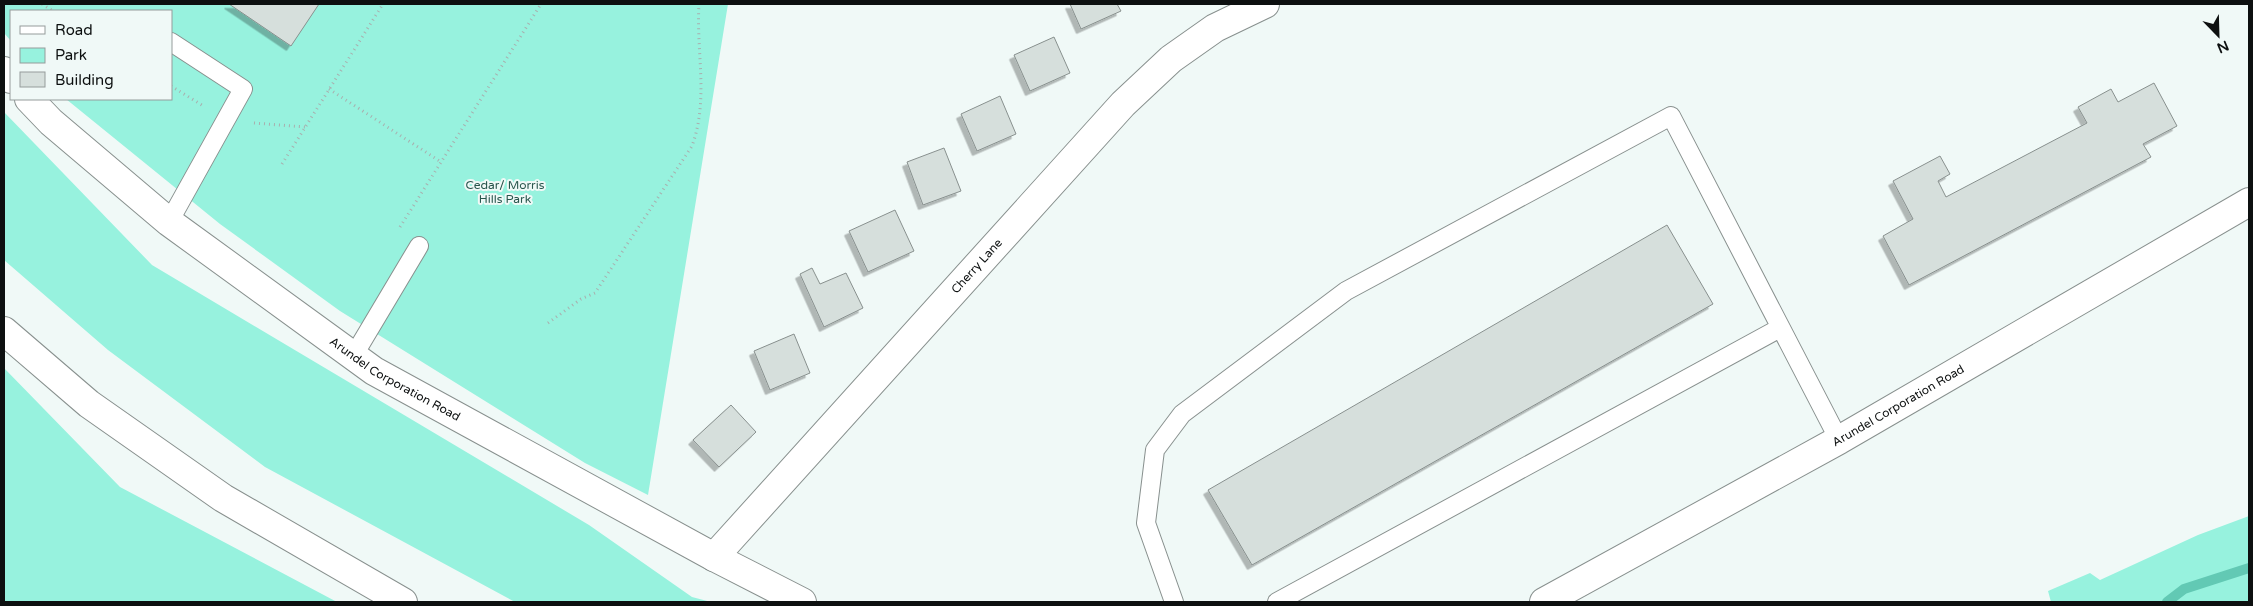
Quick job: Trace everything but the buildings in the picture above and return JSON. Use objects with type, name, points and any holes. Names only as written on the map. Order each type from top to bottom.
[{"type":"main road","name":"Cherry Lane","points":[[714,557],[1123,104],[1170,59],[1215,28],[1266,4]]},
{"type":"main road","name":"Arundel Corporation Road","points":[[30,100],[50,122],[169,222],[374,371],[714,557],[802,602]]},
{"type":"main road","name":"Arundel Corporation Road","points":[[1544,602],[1839,440],[2249,202]]},
{"type":"main road","points":[[4,332],[89,404],[223,498],[402,602]]},
{"type":"lane","points":[[169,222],[243,89],[172,43]]},
{"type":"lane","points":[[1174,602],[1146,523],[1154,450],[1182,414],[1346,291],[1671,116],[1839,440]]},
{"type":"lane","points":[[354,355],[419,246]]},
{"type":"lane","points":[[1277,602],[1780,328]]},
{"type":"path","points":[[282,164],[383,4]]},
{"type":"path","points":[[396,233],[541,4]]},
{"type":"path","points":[[548,323],[581,299],[596,293],[692,146],[699,128],[702,94],[699,4]]},
{"type":"path","points":[[329,89],[441,162]]},
{"type":"green space","name":"Cedar/ Morris Hills Park","points":[[4,4],[728,4],[648,495],[585,463],[340,311],[220,224],[67,100],[172,100],[172,10],[10,10],[10,40],[4,33]]},
{"type":"green space","points":[[4,112],[152,265],[589,525],[692,597],[711,602],[515,602],[265,467],[108,350],[4,260]]},
{"type":"green space","points":[[4,368],[120,487],[337,602],[4,602]]},
{"type":"green space","points":[[2249,516],[2249,602],[2051,602],[2048,591],[2090,573],[2100,580],[2198,535]]},
{"type":"waterway","points":[[2167,602],[2184,589],[2249,568]]}]
